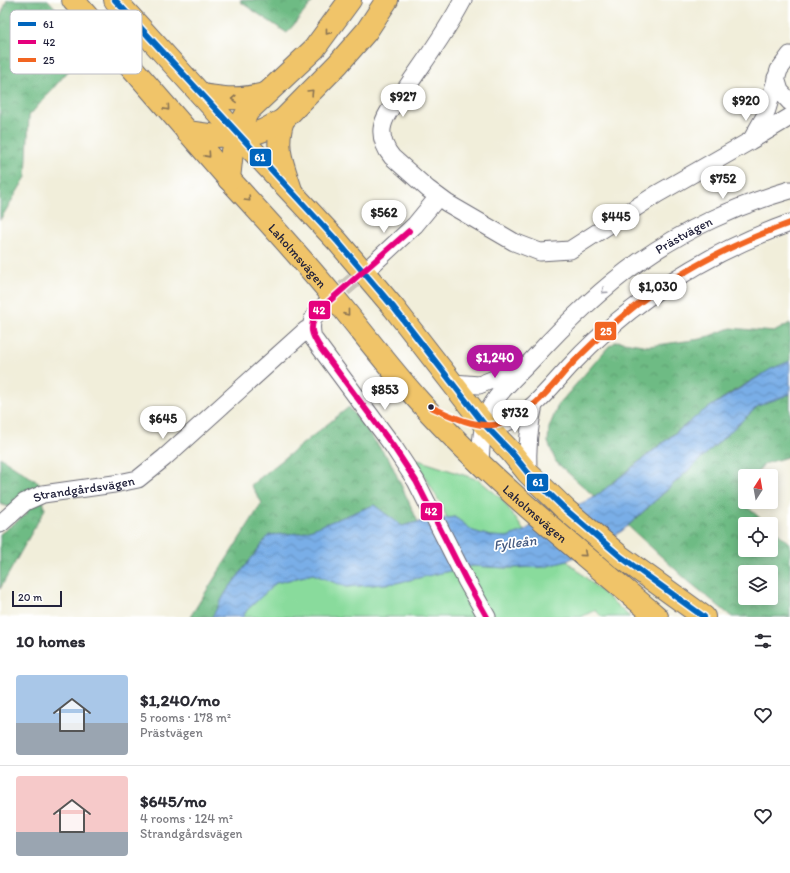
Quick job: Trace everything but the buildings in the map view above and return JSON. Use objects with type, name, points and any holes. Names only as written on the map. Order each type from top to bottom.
[{"type":"main road","name":"Laholmsvägen","points":[[72,0],[81,10]]},
{"type":"main road","name":"Laholmsvägen","points":[[115,0],[124,10]]},
{"type":"main road","points":[[229,179],[232,151],[243,119],[248,111],[314,48],[350,0]]},
{"type":"main road","points":[[187,132],[216,136],[253,134],[283,120],[338,64],[361,37],[387,0]]},
{"type":"main road","name":"Laholmsvägen","points":[[142,29],[338,242],[394,308],[484,424],[511,452],[528,473],[565,509],[615,552],[704,617]]},
{"type":"main road","name":"Laholmsvägen","points":[[136,74],[229,179],[267,219],[420,402],[511,493],[657,617]]},
{"type":"main road","points":[[202,95],[228,99],[249,98],[266,94]]},
{"type":"main road","points":[[283,120],[279,135],[280,154],[291,190]]},
{"type":"main road","name":"Laholmsvägen","points":[[420,402],[460,420],[484,424]]},
{"type":"street","points":[[463,0],[453,19],[402,95],[387,114],[382,130],[387,151],[392,158],[447,203],[514,242],[540,252],[570,250],[657,194],[790,117]]},
{"type":"street","points":[[750,141],[766,116],[779,70],[790,55]]},
{"type":"street","points":[[776,78],[780,91],[790,102]]},
{"type":"street","name":"Prästvägen","points":[[480,463],[484,424],[487,415],[498,397],[538,353],[602,293],[640,261],[669,243],[714,219],[776,194],[790,190]]},
{"type":"street","points":[[373,264],[415,225],[438,197]]},
{"type":"street","points":[[484,424],[495,425],[506,422],[534,405],[586,349],[636,306],[698,265],[736,245],[790,223]]},
{"type":"street","points":[[325,305],[312,320],[311,329],[313,338],[393,446],[416,481],[466,580],[487,617]]},
{"type":"street","name":"Strandgårdsvägen","points":[[0,524],[25,502],[43,494],[138,479],[164,458],[306,330],[311,329]]},
{"type":"street","name":"Prästvägen","points":[[453,383],[479,385],[504,375],[538,353]]},
{"type":"street","points":[[528,473],[527,443],[534,405]]},
{"type":"green space","points":[[7,0],[48,0],[57,10],[10,10],[10,74],[66,74],[29,116],[26,177],[0,220],[0,18]]},
{"type":"green space","points":[[240,0],[314,0],[287,33],[242,3]]},
{"type":"green space","points":[[790,323],[790,361],[763,374],[713,405],[595,497],[556,462],[548,442],[549,428],[558,405],[609,346],[617,341],[649,346],[701,339],[731,328],[774,332]]},
{"type":"green space","points":[[790,394],[790,456],[764,464],[760,469],[738,469],[738,509],[750,509],[759,517],[738,517],[738,557],[778,557],[778,533],[790,544],[790,617],[732,617],[687,580],[628,526],[758,406]]},
{"type":"green space","points":[[349,407],[390,461],[418,522],[402,526],[374,505],[302,533],[269,535],[226,592],[212,617],[190,617],[262,503],[251,485]]},
{"type":"green space","points":[[0,457],[39,483],[45,509],[0,589],[0,534],[28,513],[0,504]]},
{"type":"green space","points":[[415,459],[479,480],[503,500],[524,531],[507,537],[490,536],[473,531],[455,517],[447,518],[442,506]]},
{"type":"green space","points":[[567,561],[630,617],[602,617],[595,610],[581,617],[243,617],[247,610],[276,583],[313,574],[346,587],[396,583],[472,566],[507,568],[544,567]]},
{"type":"water","name":"Fylleån","points":[[790,361],[790,394],[758,406],[622,531],[567,561],[544,567],[507,568],[472,566],[396,583],[346,587],[313,574],[276,583],[247,610],[243,617],[212,617],[226,592],[269,535],[302,533],[374,505],[402,526],[418,522],[455,517],[473,531],[490,536],[507,537],[524,531],[533,525],[595,497],[702,412],[771,369]]},
{"type":"tunnel","points":[[325,305],[373,264]]},
{"type":"transit line","name":"61","points":[[115,0],[124,10]]},
{"type":"transit line","name":"61","points":[[142,29],[338,242],[394,308],[484,424],[511,452],[528,473],[565,509],[621,557],[704,617]]},
{"type":"transit line","name":"25","points":[[431,407],[458,419],[478,424],[497,425],[516,418],[541,398],[588,347],[649,296],[671,281],[717,254],[765,232],[790,223]]},
{"type":"transit line","name":"42","points":[[409,231],[318,311],[313,322],[312,331],[321,349],[393,446],[416,481],[466,580],[487,617]]}]
